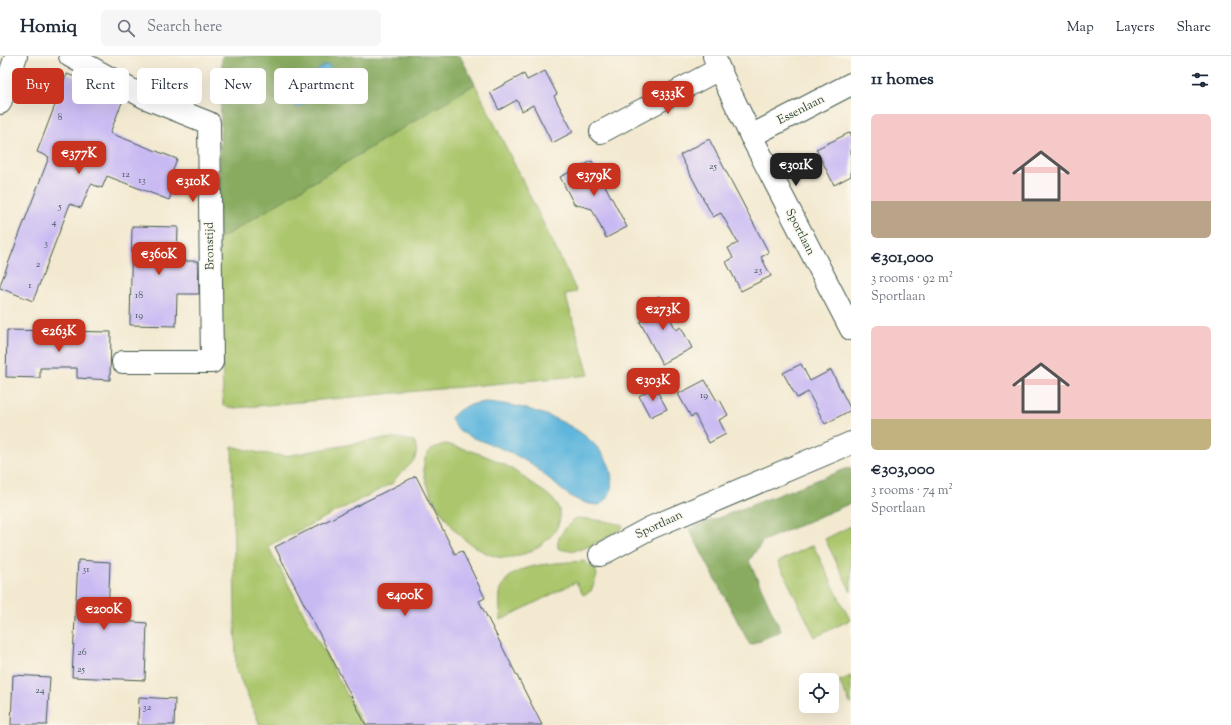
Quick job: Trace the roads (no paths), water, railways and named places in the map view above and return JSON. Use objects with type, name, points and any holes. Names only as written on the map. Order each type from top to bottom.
[{"type":"street","points":[[0,103],[16,56]]},
{"type":"street","name":"Bronstijd","points":[[70,56],[144,97],[209,123],[212,362],[124,362]]},
{"type":"street","name":"Sportlaan","points":[[601,132],[716,63],[751,136],[851,330]]},
{"type":"street","name":"Essenlaan","points":[[751,136],[851,84]]},
{"type":"street","name":"Sportlaan","points":[[600,555],[650,528],[851,443]]},
{"type":"water","points":[[325,65],[330,65],[330,68],[321,68]]},
{"type":"water","points":[[296,104],[303,104],[296,108]]},
{"type":"water","points":[[486,402],[520,407],[537,412],[571,427],[586,437],[599,449],[608,463],[612,478],[612,486],[607,498],[600,505],[589,504],[571,497],[528,462],[467,435],[458,429],[451,418],[455,414],[467,406]]}]
